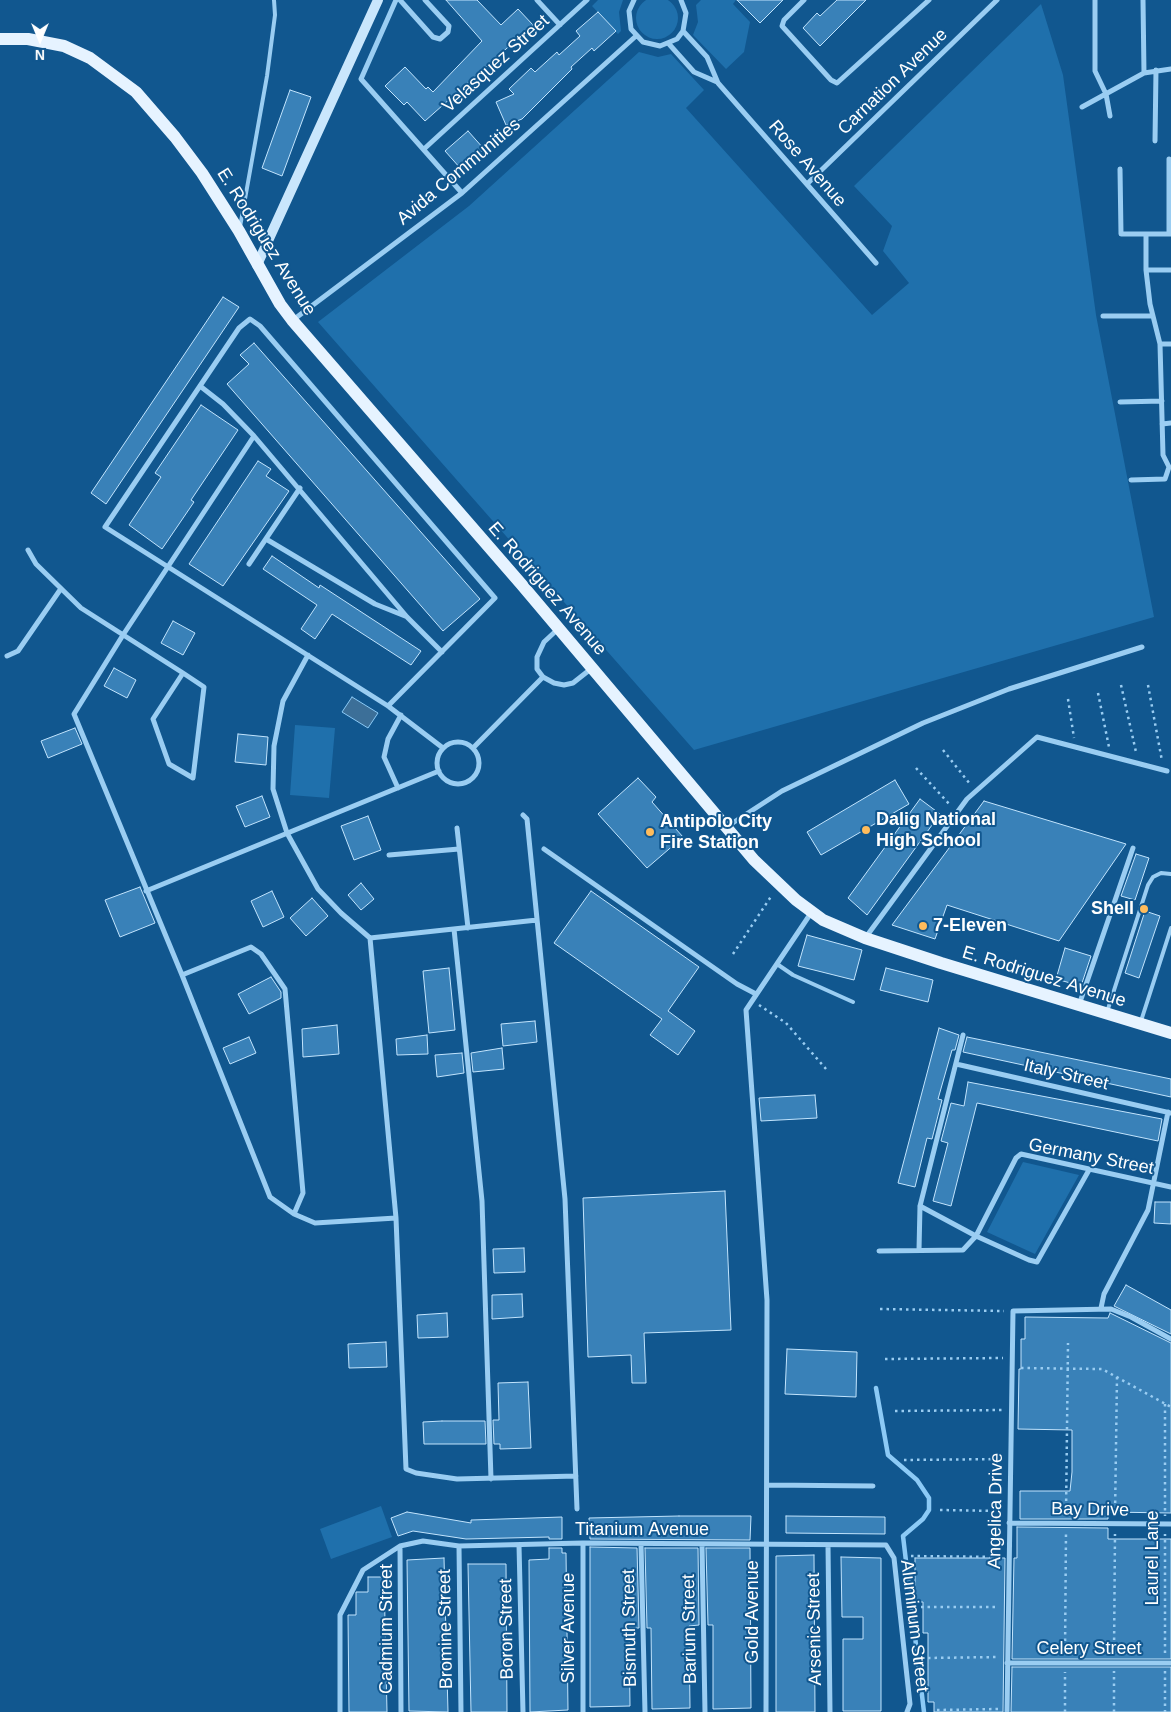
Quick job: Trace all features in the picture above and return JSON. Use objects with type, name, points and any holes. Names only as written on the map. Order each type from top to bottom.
[{"type":"main road","name":"E. Rodriguez Avenue","points":[[0,39],[28,39],[64,46],[90,58],[136,92],[202,174],[239,231],[257,265],[292,320],[778,885],[811,913],[843,930],[865,938],[1078,1006],[1171,1032]]},
{"type":"street","points":[[257,265],[378,0]]},
{"type":"street","points":[[396,0],[361,79],[462,193]]},
{"type":"street","points":[[400,0],[433,37],[440,39],[448,32],[449,26],[425,0]]},
{"type":"street","points":[[537,0],[560,25]]},
{"type":"street","name":"Velasquez Street","points":[[424,149],[587,0]]},
{"type":"street","points":[[634,0],[629,11],[628,20],[636,36],[651,45],[669,44],[677,39],[683,31],[686,13],[681,0]]},
{"type":"street","points":[[804,0],[784,20],[782,26],[831,80],[837,83],[929,0]]},
{"type":"street","name":"Carnation Avenue","points":[[807,184],[998,0]]},
{"type":"street","points":[[1095,0],[1095,71],[1106,94],[1110,116]]},
{"type":"street","points":[[1143,0],[1144,73]]},
{"type":"street","points":[[683,31],[707,56],[718,83]]},
{"type":"street","name":"Avida Communities","points":[[292,320],[462,193],[636,36]]},
{"type":"street","points":[[669,44],[694,72],[718,83]]},
{"type":"street","points":[[1082,107],[1144,73],[1171,69]]},
{"type":"street","points":[[1155,141],[1156,70]]},
{"type":"street","name":"Rose Avenue","points":[[718,83],[876,263]]},
{"type":"street","points":[[1120,169],[1122,234],[1170,234],[1169,159]]},
{"type":"street","points":[[1130,480],[1165,479],[1170,467],[1163,455],[1160,344],[1152,316],[1146,270],[1146,234]]},
{"type":"street","points":[[1146,270],[1171,270]]},
{"type":"street","points":[[1102,316],[1152,316]]},
{"type":"street","points":[[388,706],[495,598],[260,326],[250,319],[239,328],[105,527],[166,568],[388,706],[443,748]]},
{"type":"street","points":[[1160,344],[1171,344]]},
{"type":"street","points":[[200,386],[223,404],[254,436],[300,488],[407,617],[442,652]]},
{"type":"street","points":[[1120,402],[1162,401]]},
{"type":"street","points":[[1162,424],[1171,423]]},
{"type":"street","points":[[254,436],[122,634],[74,714],[182,975],[270,1197],[294,1214],[315,1223],[396,1218]]},
{"type":"street","points":[[249,564],[300,488]]},
{"type":"street","points":[[266,538],[375,604],[407,617]]},
{"type":"street","points":[[28,550],[36,564],[80,608],[183,673],[204,688],[193,778],[169,764],[153,719],[183,673]]},
{"type":"street","points":[[7,656],[18,651],[60,590]]},
{"type":"street","points":[[558,629],[544,642],[537,657],[537,669],[543,678],[564,685],[573,683],[592,668]]},
{"type":"street","points":[[727,826],[782,791],[923,723],[1009,689],[1142,647]]},
{"type":"street","points":[[308,655],[284,701],[274,746],[274,789],[286,833],[318,889],[341,913],[370,938],[396,1218],[406,1469],[416,1473],[457,1479],[576,1476]]},
{"type":"street","points":[[473,748],[543,678]]},
{"type":"street","points":[[398,788],[384,757],[388,738],[401,715]]},
{"type":"street","points":[[865,938],[958,812],[976,791],[1036,737],[1165,771]]},
{"type":"street","points":[[455,742],[465,743],[473,748],[478,757],[479,768],[470,780],[460,784],[450,783],[439,771],[437,759],[443,748],[455,742]]},
{"type":"street","points":[[146,891],[439,771]]},
{"type":"street","points":[[523,815],[527,819],[565,1199],[577,1509]]},
{"type":"street","points":[[457,828],[468,928]]},
{"type":"street","points":[[1078,1006],[1133,848]]},
{"type":"street","points":[[389,855],[459,849]]},
{"type":"street","points":[[544,849],[712,968],[756,994]]},
{"type":"street","name":"Gold Avenue","points":[[766,1712],[768,1513],[767,1300],[746,1010],[811,913]]},
{"type":"street","points":[[370,938],[537,920]]},
{"type":"street","points":[[454,929],[482,1201],[491,1479]]},
{"type":"street","points":[[182,975],[251,947],[261,954],[285,989],[303,1193],[294,1214]]},
{"type":"street","points":[[919,1250],[920,1206],[963,1035]]},
{"type":"street","name":"Italy Street","points":[[956,1064],[1170,1113]]},
{"type":"street","points":[[1101,1308],[1104,1294],[1148,1210],[1170,1113]]},
{"type":"street","name":"Germany Street","points":[[879,1251],[963,1250],[976,1236],[1016,1158],[1021,1154],[1171,1188]]},
{"type":"street","points":[[920,1206],[976,1236],[1037,1262],[1089,1170]]},
{"type":"street","points":[[1012,1311],[1101,1308],[1131,1317],[1171,1339]]},
{"type":"street","name":"Angelica Drive","points":[[1007,1710],[1012,1311]]},
{"type":"street","points":[[768,1485],[872,1486]]},
{"type":"street","name":"Bay Drive","points":[[1009,1522],[1168,1524]]},
{"type":"street","name":"Titanium Avenue","points":[[400,1546],[423,1541],[459,1546],[582,1543],[886,1544]]},
{"type":"street","name":"Silver Avenue","points":[[582,1543],[582,1712]]},
{"type":"street","name":"Bismuth Street","points":[[641,1544],[645,1712]]},
{"type":"street","name":"Barium Street","points":[[702,1544],[705,1712]]},
{"type":"street","name":"Aluminum Street","points":[[886,1544],[894,1558],[910,1704],[907,1712]]},
{"type":"street","name":"Boron Street","points":[[519,1545],[522,1712]]},
{"type":"street","name":"Arsenic Street","points":[[828,1545],[830,1712]]},
{"type":"street","points":[[340,1712],[340,1615],[363,1570],[400,1546]]},
{"type":"street","name":"Cadmium Street","points":[[400,1546],[401,1712]]},
{"type":"street","name":"Bromine Street","points":[[459,1546],[461,1712]]},
{"type":"street","name":"Celery Street","points":[[1007,1660],[1168,1663]]},
{"type":"lane","points":[[239,231],[267,76],[275,15],[274,0]]},
{"type":"lane","points":[[1106,1014],[1148,885],[1153,877],[1161,873],[1171,874]]},
{"type":"lane","points":[[1141,1024],[1171,928]]},
{"type":"lane","points":[[777,964],[793,975],[853,1002]]},
{"type":"path","points":[[1121,685],[1138,763]]},
{"type":"path","points":[[1148,685],[1165,771]]},
{"type":"path","points":[[1098,693],[1111,756]]},
{"type":"path","points":[[1068,699],[1076,747]]},
{"type":"path","points":[[942,750],[976,791]]},
{"type":"path","points":[[916,768],[958,812]]},
{"type":"path","points":[[733,954],[778,885]]},
{"type":"path","points":[[753,1000],[786,1023],[826,1069]]},
{"type":"path","points":[[880,1309],[1012,1311]]},
{"type":"path","points":[[885,1359],[1012,1358]]},
{"type":"path","points":[[1012,1368],[1102,1369],[1171,1407]]},
{"type":"path","points":[[1114,1712],[1117,1377]]},
{"type":"path","name":"Laurel Lane","points":[[1165,1404],[1168,1524],[1168,1663],[1165,1712]]},
{"type":"path","points":[[895,1411],[1011,1410]]},
{"type":"path","points":[[904,1460],[1011,1459]]},
{"type":"path","points":[[940,1510],[1010,1511]]},
{"type":"path","points":[[912,1556],[1009,1557]]},
{"type":"path","points":[[921,1607],[1008,1607]]},
{"type":"path","points":[[928,1658],[1007,1660]]},
{"type":"path","points":[[937,1710],[1007,1710]]},
{"type":"shaded area","points":[[657,-3],[672,3],[678,18],[672,33],[657,39],[642,33],[636,18],[642,3]]},
{"type":"shaded area","points":[[598,0],[623,0],[619,12],[621,31],[618,34],[592,6]]},
{"type":"shaded area","points":[[701,0],[736,0],[733,4],[750,22],[744,52],[726,69],[693,35],[698,22],[696,5]]},
{"type":"shaded area","points":[[1041,4],[1063,75],[1096,315],[1154,617],[694,750],[318,322],[469,206],[639,52],[658,57],[671,54],[704,90],[686,108],[872,315],[909,283],[883,251],[892,226],[854,186]]},
{"type":"shaded area","points":[[352,697],[378,713],[368,728],[342,712]]},
{"type":"shaded area","points":[[295,725],[335,728],[329,798],[290,795]]},
{"type":"shaded area","points":[[1023,1162],[1079,1175],[1035,1254],[987,1232]]},
{"type":"shaded area","points":[[381,1506],[392,1537],[331,1559],[320,1529]]},
{"type":"building","points":[[446,0],[477,0],[501,25],[518,9],[533,25],[425,121],[407,102],[404,105],[385,86],[405,67],[426,89],[428,87],[433,92],[482,41]]},
{"type":"building","points":[[737,0],[783,0],[760,23]]},
{"type":"building","points":[[837,0],[866,0],[820,46],[803,28],[817,13],[820,16]]},
{"type":"building","points":[[598,12],[616,31],[594,51],[592,48],[571,67],[572,69],[522,119],[506,125],[496,102],[514,94],[509,89],[531,68],[535,72],[557,52],[559,55],[580,36],[576,31]]},
{"type":"building","points":[[290,90],[311,97],[282,176],[262,168]]},
{"type":"building","points":[[468,131],[484,149],[461,169],[445,151]]},
{"type":"building","points":[[223,297],[239,307],[106,504],[91,493]]},
{"type":"building","points":[[254,343],[480,599],[443,631],[227,384],[249,364],[240,355]]},
{"type":"building","points":[[201,405],[238,430],[191,500],[194,502],[162,549],[129,525],[161,477],[155,473]]},
{"type":"building","points":[[258,461],[271,469],[266,476],[289,491],[223,586],[189,564]]},
{"type":"building","points":[[272,556],[319,588],[320,585],[421,651],[411,665],[332,614],[315,639],[301,629],[317,605],[263,569]]},
{"type":"building","points":[[173,621],[195,633],[183,655],[161,643]]},
{"type":"building","points":[[114,668],[136,680],[127,698],[104,686]]},
{"type":"building","points":[[75,728],[82,744],[48,758],[41,741]]},
{"type":"building","points":[[238,734],[268,737],[266,765],[235,762]]},
{"type":"building","points":[[638,778],[656,797],[652,802],[683,837],[647,868],[598,814]]},
{"type":"building","points":[[895,780],[909,804],[821,855],[807,832]]},
{"type":"building","points":[[262,796],[270,817],[245,827],[236,806]]},
{"type":"building","points":[[920,799],[940,814],[867,915],[848,898]]},
{"type":"building","points":[[984,801],[1126,844],[1059,941],[947,905],[935,939],[892,925]]},
{"type":"building","points":[[368,816],[381,850],[354,860],[341,826]]},
{"type":"building","points":[[1136,854],[1149,858],[1135,900],[1121,896]]},
{"type":"building","points":[[361,883],[374,899],[361,910],[348,895]]},
{"type":"building","points":[[140,887],[155,923],[120,937],[105,900]]},
{"type":"building","points":[[272,891],[284,917],[263,927],[251,901]]},
{"type":"building","points":[[591,891],[699,967],[668,1011],[695,1031],[678,1055],[650,1035],[662,1019],[554,943]]},
{"type":"building","points":[[312,898],[328,916],[306,936],[290,918]]},
{"type":"building","points":[[1145,911],[1160,916],[1139,978],[1125,973]]},
{"type":"building","points":[[807,935],[862,950],[854,980],[798,966]]},
{"type":"building","points":[[1065,948],[1091,956],[1081,986],[1056,979]]},
{"type":"building","points":[[449,968],[455,1030],[429,1033],[423,971]]},
{"type":"building","points":[[886,968],[933,980],[928,1002],[880,990]]},
{"type":"building","points":[[271,977],[281,992],[281,998],[249,1014],[238,994]]},
{"type":"building","points":[[535,1021],[537,1042],[503,1046],[501,1024]]},
{"type":"building","points":[[337,1025],[339,1054],[303,1057],[302,1029]]},
{"type":"building","points":[[939,1028],[959,1035],[955,1050],[952,1050],[938,1099],[942,1100],[932,1139],[927,1138],[915,1187],[898,1183]]},
{"type":"building","points":[[427,1035],[428,1054],[397,1055],[396,1039]]},
{"type":"building","points":[[249,1037],[256,1053],[230,1064],[223,1048]]},
{"type":"building","points":[[967,1037],[1171,1079],[1171,1097],[963,1052]]},
{"type":"building","points":[[502,1048],[504,1069],[473,1072],[471,1053]]},
{"type":"building","points":[[462,1053],[464,1073],[437,1077],[435,1055]]},
{"type":"building","points":[[968,1082],[1162,1119],[1158,1141],[977,1103],[951,1206],[933,1201],[948,1143],[941,1141],[951,1103],[964,1106]]},
{"type":"building","points":[[815,1095],[817,1118],[761,1121],[759,1098]]},
{"type":"building","points":[[725,1191],[731,1330],[644,1333],[646,1383],[632,1383],[631,1355],[588,1357],[583,1198]]},
{"type":"building","points":[[1155,1202],[1171,1202],[1171,1224],[1154,1223]]},
{"type":"building","points":[[524,1248],[525,1272],[494,1273],[493,1249]]},
{"type":"building","points":[[1126,1285],[1171,1310],[1171,1334],[1114,1306]]},
{"type":"building","points":[[522,1294],[523,1317],[492,1319],[492,1295]]},
{"type":"building","points":[[447,1313],[448,1337],[418,1338],[417,1315]]},
{"type":"building","points":[[1110,1313],[1171,1343],[1171,1513],[1108,1512],[1108,1519],[1020,1519],[1020,1491],[1070,1491],[1072,1472],[1072,1430],[1018,1429],[1019,1369],[1021,1369],[1021,1339],[1025,1339],[1025,1317],[1108,1318]]},
{"type":"building","points":[[386,1342],[387,1367],[349,1368],[348,1344]]},
{"type":"building","points":[[787,1349],[857,1352],[856,1397],[785,1394]]},
{"type":"building","points":[[528,1382],[531,1448],[500,1449],[500,1444],[494,1444],[493,1420],[499,1420],[498,1383]]},
{"type":"building","points":[[485,1421],[486,1444],[424,1444],[423,1422]]},
{"type":"building","points":[[407,1512],[471,1523],[471,1520],[562,1517],[562,1539],[549,1539],[549,1537],[466,1539],[413,1531],[398,1536],[391,1518]]},
{"type":"building","points":[[751,1516],[750,1540],[590,1539],[589,1518]]},
{"type":"building","points":[[786,1516],[885,1517],[885,1534],[786,1533]]},
{"type":"building","points":[[1017,1527],[1108,1528],[1108,1539],[1171,1539],[1171,1659],[1012,1659],[1014,1558],[1017,1558]]},
{"type":"building","points":[[590,1547],[637,1548],[639,1628],[629,1628],[630,1706],[590,1707]]},
{"type":"building","points":[[549,1548],[562,1548],[562,1553],[566,1553],[568,1710],[530,1712],[529,1560],[549,1559]]},
{"type":"building","points":[[645,1548],[698,1548],[699,1625],[689,1626],[690,1708],[652,1709],[651,1628],[647,1628]]},
{"type":"building","points":[[706,1548],[750,1548],[751,1708],[713,1709],[713,1625],[708,1625]]},
{"type":"building","points":[[814,1555],[815,1712],[776,1712],[776,1556]]},
{"type":"building","points":[[841,1557],[881,1558],[881,1711],[843,1711],[843,1639],[863,1639],[863,1617],[842,1617]]},
{"type":"building","points":[[444,1558],[448,1712],[409,1711],[407,1560]]},
{"type":"building","points":[[915,1558],[1005,1558],[1003,1712],[934,1712],[934,1702],[928,1702],[928,1633],[923,1633],[923,1602],[915,1602]]},
{"type":"building","points":[[468,1564],[506,1564],[507,1712],[471,1712]]},
{"type":"building","points":[[368,1577],[384,1577],[387,1712],[349,1712],[348,1615],[356,1615],[356,1592],[368,1592]]},
{"type":"building","points":[[1012,1667],[1171,1667],[1171,1712],[1011,1712]]},
{"type":"waterway","points":[[876,1388],[888,1455],[917,1480],[929,1498],[929,1510],[923,1519],[903,1536],[924,1712]]},
{"type":"place","name":"Dalig National High School","points":[[866,830]]},
{"type":"place","name":"Antipolo City Fire Station","points":[[650,832]]},
{"type":"place","name":"Shell","points":[[1144,909]]},
{"type":"place","name":"7-Eleven","points":[[923,926]]}]
